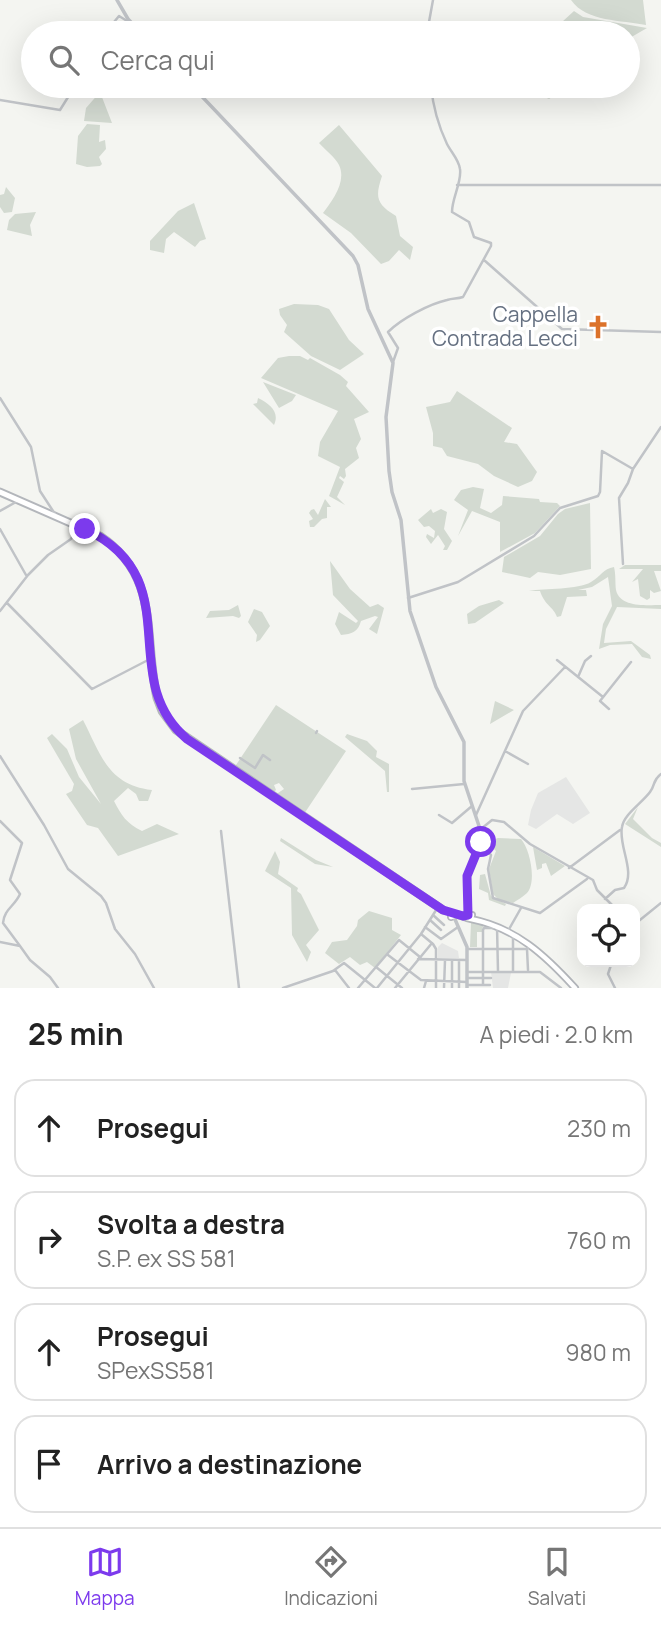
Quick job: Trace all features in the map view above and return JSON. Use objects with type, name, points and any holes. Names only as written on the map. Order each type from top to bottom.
[{"type":"main road","points":[[0,492],[74,524],[112,544],[134,569],[146,607],[157,698],[169,722],[187,739],[454,917],[469,915],[510,933],[545,956],[575,988]]},
{"type":"street","points":[[117,0],[131,21]]},
{"type":"street","points":[[429,21],[433,0]]},
{"type":"street","points":[[0,100],[60,110],[68,98]]},
{"type":"street","points":[[203,98],[353,256],[358,265],[368,309],[393,363]]},
{"type":"street","points":[[379,331],[388,331],[400,321],[448,299],[463,297],[491,243],[474,237],[469,222],[452,212],[452,201],[461,172],[437,118],[434,98]]},
{"type":"street","points":[[457,185],[661,185]]},
{"type":"street","points":[[484,260],[558,327],[661,332]]},
{"type":"street","points":[[388,331],[398,348],[393,363],[386,417],[389,471],[401,520],[410,611],[436,687],[464,742],[464,784],[481,830],[480,845],[467,876],[469,915]]},
{"type":"street","points":[[0,398],[31,447],[40,491],[57,517]]},
{"type":"street","points":[[623,564],[619,498],[633,469],[661,427]]},
{"type":"street","points":[[408,598],[458,582],[534,536],[560,508],[598,496],[602,451],[633,469]]},
{"type":"street","points":[[0,510],[19,500]]},
{"type":"street","points":[[0,611],[27,576],[48,555],[71,539],[74,524]]},
{"type":"street","points":[[0,529],[27,576]]},
{"type":"street","points":[[7,603],[92,689],[151,658]]},
{"type":"street","points":[[578,677],[585,661],[591,656]]},
{"type":"street","points":[[556,660],[603,697]]},
{"type":"street","points":[[610,709],[600,701],[631,662]]},
{"type":"street","points":[[476,815],[523,711],[565,667]]},
{"type":"street","points":[[505,751],[528,764]]},
{"type":"street","points":[[0,755],[68,869],[106,903],[115,929],[135,954],[154,988]]},
{"type":"street","points":[[240,758],[255,768],[263,755],[270,760]]},
{"type":"street","points":[[605,899],[615,890],[624,888],[627,883],[621,830],[623,823],[651,791],[654,780],[661,774]]},
{"type":"street","points":[[412,789],[464,784]]},
{"type":"street","points":[[439,815],[452,823],[472,806]]},
{"type":"street","points":[[481,830],[487,823],[499,820],[530,844],[593,880],[597,890],[610,904]]},
{"type":"street","points":[[0,821],[23,843],[10,880],[20,894],[5,912],[3,923],[30,960],[50,976],[58,988]]},
{"type":"street","points":[[569,868],[621,830]]},
{"type":"street","points":[[221,831],[239,988]]},
{"type":"street","points":[[480,845],[491,855],[488,869],[493,898],[521,908],[540,913],[589,878]]},
{"type":"street","points":[[640,920],[661,902]]},
{"type":"street","points":[[283,988],[335,970],[344,963],[376,988],[440,908]]},
{"type":"street","points":[[513,971],[510,933],[521,908]]},
{"type":"street","points":[[433,915],[444,925]]},
{"type":"street","points":[[425,927],[441,939],[454,917]]},
{"type":"street","points":[[454,917],[467,949],[467,983]]},
{"type":"street","points":[[430,920],[441,930]]},
{"type":"street","points":[[483,985],[484,928],[498,927],[498,972]]},
{"type":"street","points":[[421,934],[436,950],[436,988]]},
{"type":"street","points":[[359,988],[399,940],[419,958],[468,960]]},
{"type":"street","points":[[0,942],[20,946]]},
{"type":"street","points":[[396,986],[432,943]]},
{"type":"street","points":[[467,949],[512,949],[529,946],[528,971]]},
{"type":"street","points":[[387,954],[426,981],[490,985]]},
{"type":"street","points":[[444,988],[445,960]]},
{"type":"street","points":[[452,960],[452,988]]},
{"type":"street","points":[[459,960],[459,988]]},
{"type":"street","points":[[542,967],[548,962]]},
{"type":"street","points":[[376,967],[396,986],[402,988]]},
{"type":"street","points":[[610,967],[608,974],[615,988]]},
{"type":"street","points":[[335,970],[349,988]]},
{"type":"street","points":[[467,972],[540,972],[561,988]]},
{"type":"street","points":[[467,983],[491,978]]},
{"type":"street","points":[[424,988],[426,981]]},
{"type":"shaded area","points":[[571,0],[643,0],[646,25],[640,24],[640,21],[616,21],[595,16]]},
{"type":"shaded area","points":[[574,11],[583,17],[606,21],[563,21]]},
{"type":"shaded area","points":[[95,98],[102,98],[112,123],[84,121],[86,108]]},
{"type":"shaded area","points":[[87,124],[100,125],[99,142],[105,140],[106,149],[99,157],[102,164],[100,166],[76,164],[78,136]]},
{"type":"shaded area","points":[[339,125],[382,176],[378,189],[379,199],[384,208],[396,216],[400,236],[413,247],[410,260],[399,250],[389,261],[381,264],[351,233],[323,213],[340,184],[341,171],[337,162],[319,143]]},
{"type":"shaded area","points":[[6,187],[15,198],[12,212],[4,213],[0,207],[0,195],[4,194]]},
{"type":"shaded area","points":[[194,203],[206,239],[195,247],[174,232],[166,239],[164,253],[150,250],[150,241],[178,211]]},
{"type":"shaded area","points":[[36,212],[30,225],[32,236],[7,230],[9,220],[15,214]]},
{"type":"shaded area","points":[[294,304],[318,305],[329,309],[349,340],[364,354],[340,370],[311,356],[284,332],[287,325],[279,309]]},
{"type":"shaded area","points":[[300,356],[308,360],[310,358],[340,375],[369,412],[354,419],[361,439],[356,448],[359,458],[345,469],[344,479],[340,476],[339,478],[344,482],[337,497],[345,505],[329,496],[340,467],[318,456],[320,442],[338,411],[261,378],[278,358]]},
{"type":"shaded area","points":[[263,382],[296,395],[292,401],[279,408]]},
{"type":"shaded area","points":[[457,391],[512,428],[504,442],[517,444],[537,472],[532,481],[518,487],[494,476],[478,464],[447,456],[442,448],[433,446],[433,433],[426,407],[450,402]]},
{"type":"shaded area","points":[[258,398],[275,412],[274,425],[253,404],[257,403]]},
{"type":"shaded area","points":[[473,487],[484,489],[480,508],[491,513],[502,505],[503,496],[539,499],[540,502],[557,503],[560,506],[535,533],[500,552],[500,522],[472,511],[458,536],[468,510],[454,500],[461,490]]},
{"type":"shaded area","points":[[325,499],[331,507],[327,507],[327,518],[310,527],[309,521],[313,519],[309,513],[314,509],[318,515]]},
{"type":"shaded area","points":[[590,503],[591,569],[560,575],[538,572],[530,578],[502,572],[504,557],[540,536],[558,514],[565,509]]},
{"type":"shaded area","points":[[431,509],[433,513],[441,509],[447,512],[444,529],[452,541],[447,550],[443,550],[445,546],[438,535],[431,544],[426,537],[427,534],[434,538],[435,531],[429,526],[424,527],[418,520]]},
{"type":"shaded area","points":[[330,561],[350,589],[370,607],[378,604],[384,608],[377,634],[369,629],[378,617],[375,616],[361,621],[354,632],[341,635],[335,624],[339,612],[356,623],[358,621],[333,595]]},
{"type":"shaded area","points":[[625,565],[661,565],[661,571],[654,571],[661,591],[654,593],[650,590],[650,598],[647,600],[640,596],[638,579],[632,582],[643,569],[619,569]]},
{"type":"shaded area","points":[[614,567],[616,590],[623,600],[642,605],[661,605],[661,609],[617,607],[606,629],[604,643],[631,641],[650,655],[651,659],[642,657],[632,644],[610,645],[599,649],[603,624],[612,606],[608,577],[592,587],[578,590],[586,590],[587,596],[567,597],[561,616],[557,617],[540,591],[529,591],[585,585]]},
{"type":"shaded area","points":[[499,600],[504,603],[475,623],[468,624],[467,614],[479,606]]},
{"type":"shaded area","points":[[238,605],[241,616],[239,618],[206,618],[210,611],[229,610]]},
{"type":"shaded area","points":[[254,609],[262,612],[270,626],[256,642],[257,635],[248,622]]},
{"type":"shaded area","points":[[495,701],[514,710],[490,724]]},
{"type":"shaded area","points":[[276,705],[346,751],[304,814],[275,795],[284,789],[279,783],[274,785],[276,790],[273,793],[234,768]]},
{"type":"shaded area","points":[[83,720],[101,756],[116,775],[137,787],[152,790],[148,801],[139,801],[136,794],[128,788],[114,801],[125,819],[142,831],[157,824],[179,834],[118,856],[98,828],[87,825],[66,794],[72,791],[74,784],[47,738],[52,734],[67,749],[79,777],[101,804],[76,759],[69,729]]},
{"type":"shaded area","points":[[347,734],[367,741],[377,751],[376,757],[389,764],[389,792],[385,771],[345,737]]},
{"type":"shaded area","points":[[566,777],[590,813],[573,824],[557,814],[536,829],[528,825],[538,793]]},
{"type":"shaded area","points":[[638,807],[633,819],[661,843],[661,847],[625,824]]},
{"type":"shaded area","points":[[281,838],[316,860],[333,867],[315,864],[280,841]]},
{"type":"shaded area","points":[[498,838],[521,839],[529,858],[532,874],[530,888],[513,903],[499,900],[493,894],[489,869],[496,851],[487,842]]},
{"type":"shaded area","points":[[533,847],[565,866],[551,876],[546,863],[537,870]]},
{"type":"shaded area","points":[[275,851],[280,862],[278,874],[298,888],[297,891],[319,930],[306,945],[311,952],[307,962],[292,935],[291,888],[265,871]]},
{"type":"shaded area","points":[[485,874],[491,896],[506,904],[505,906],[489,900],[488,893],[479,889],[480,875]]},
{"type":"shaded area","points":[[369,911],[392,918],[392,930],[401,935],[375,968],[367,962],[360,965],[350,957],[339,964],[325,953],[332,942],[347,940],[358,920]]},
{"type":"shaded area","points":[[471,922],[491,925],[483,926],[482,932],[477,932],[477,947],[470,947]]},
{"type":"shaded area","points":[[442,943],[458,951],[459,958],[438,958],[438,947]]},
{"type":"shaded area","points":[[491,972],[511,973],[508,988],[493,988]]},
{"type":"place","name":"Cappella Contrada Lecci","points":[[598,327]]},
{"type":"route","points":[[85,529],[112,544],[134,569],[146,607],[157,698],[169,722],[187,739],[443,910],[468,915],[467,876],[481,842]]}]
